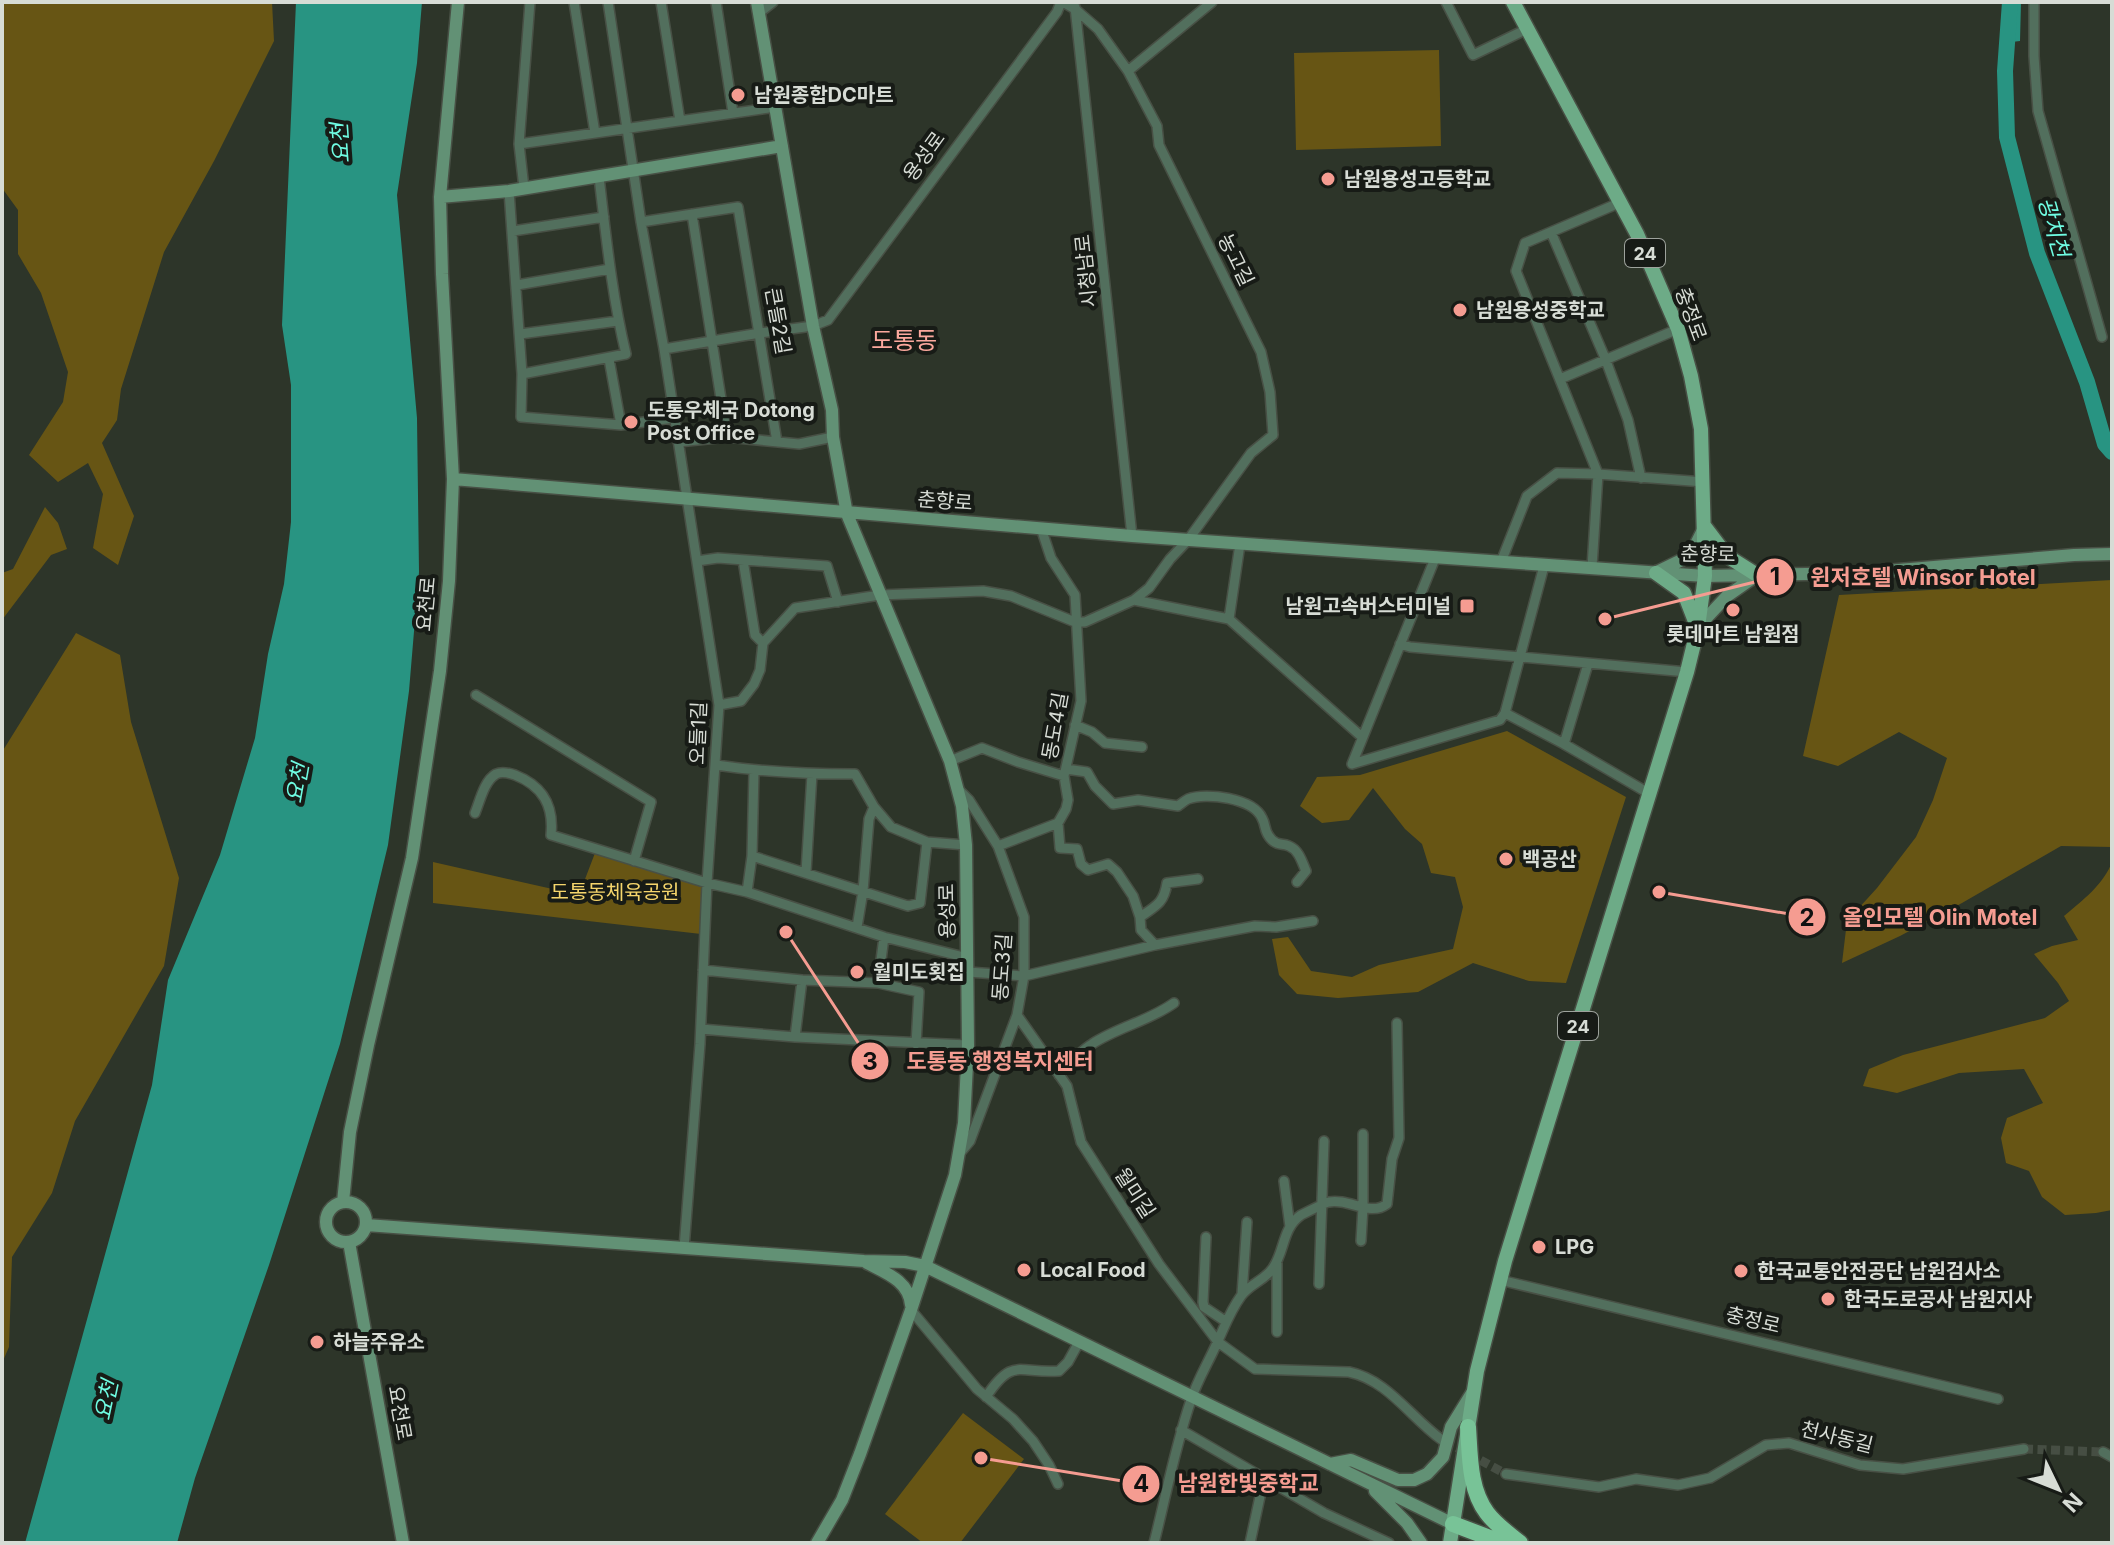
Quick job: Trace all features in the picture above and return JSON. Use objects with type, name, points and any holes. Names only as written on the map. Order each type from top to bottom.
[{"type":"highway","points":[[1468,1427],[1471,1474],[1479,1499],[1496,1523],[1520,1543]]},
{"type":"highway","points":[[1453,1524],[1493,1543]]},
{"type":"highway","points":[[1453,1524],[1503,1543]]},
{"type":"main road","name":"충정로","points":[[1450,1543],[1477,1371],[1500,1280],[1687,672],[1698,627],[1705,576],[1701,429],[1678,329],[1650,263],[1513,2]]},
{"type":"main road","points":[[1705,527],[1727,556],[1757,575]]},
{"type":"main road","points":[[1656,573],[1684,593],[1698,627]]},
{"type":"street","name":"요천로","points":[[403,1543],[349,1242],[335,1240],[327,1229],[327,1215],[330,1209],[343,1202],[350,1132],[412,858],[440,671],[449,581],[453,479],[440,197],[458,2]]},
{"type":"street","points":[[524,188],[519,144],[530,2]]},
{"type":"street","points":[[574,2],[595,133]]},
{"type":"street","name":"오들1길","points":[[608,2],[719,705],[701,1029],[684,1248]]},
{"type":"street","points":[[661,2],[680,121]]},
{"type":"street","points":[[716,2],[733,113]]},
{"type":"street","points":[[758,7],[773,2]]},
{"type":"street","name":"용성로","points":[[813,326],[828,320],[1062,2]]},
{"type":"street","name":"농고길","points":[[1062,2],[1075,6],[1098,29],[1128,71],[1157,126],[1159,145],[1261,352],[1270,392],[1273,435],[1251,453],[1188,540],[1149,588],[1134,600]]},
{"type":"street","points":[[1128,71],[1212,2]]},
{"type":"street","points":[[1446,2],[1473,55],[1527,29]]},
{"type":"street","points":[[2034,2],[2038,111],[2102,337]]},
{"type":"street","name":"시청남로","points":[[1075,6],[1132,536]]},
{"type":"street","name":"용성로","points":[[758,7],[813,326],[832,410],[833,437],[847,514],[950,761],[958,789],[966,845],[968,1045],[960,1153],[911,1310],[842,1500],[817,1543]]},
{"type":"street","points":[[519,144],[776,107]]},
{"type":"street","points":[[440,197],[509,191],[782,146]]},
{"type":"street","points":[[522,374],[626,354],[610,269],[599,177]]},
{"type":"street","points":[[509,191],[520,334],[521,417],[621,425],[674,418]]},
{"type":"street","points":[[1592,567],[1598,474],[1516,271],[1525,243],[1619,203]]},
{"type":"street","name":"큰들2길","points":[[692,214],[738,207],[777,442]]},
{"type":"street","points":[[641,222],[692,214],[727,437]]},
{"type":"street","points":[[513,231],[604,217]]},
{"type":"street","points":[[1551,232],[1628,420],[1641,478]]},
{"type":"street","points":[[517,285],[610,269]]},
{"type":"street","points":[[520,334],[618,321]]},
{"type":"street","points":[[664,349],[813,326]]},
{"type":"street","points":[[1560,379],[1678,329]]},
{"type":"street","points":[[609,359],[621,425]]},
{"type":"street","points":[[678,442],[727,437],[799,444],[833,437]]},
{"type":"street","points":[[1501,562],[1527,496],[1557,473],[1704,482]]},
{"type":"street","name":"춘향로","points":[[453,479],[847,514],[1705,576],[1863,573],[2112,554]]},
{"type":"street","points":[[1656,573],[1690,556],[1705,527]]},
{"type":"street","name":"동도4길","points":[[1041,528],[1051,558],[1075,595],[1081,701],[1065,772],[1068,800],[1058,823]]},
{"type":"street","points":[[1229,619],[1240,544]]},
{"type":"street","points":[[1436,556],[1352,764],[1500,720],[1505,713],[1544,566]]},
{"type":"street","points":[[697,561],[718,558],[827,566],[838,602]]},
{"type":"street","points":[[743,560],[755,635],[763,643]]},
{"type":"street","points":[[1698,627],[1727,596],[1757,575]]},
{"type":"street","points":[[719,705],[741,701],[760,670],[763,643],[795,608],[880,595],[983,591],[1011,596],[1075,622],[1085,622],[1134,600],[1229,619],[1362,737]]},
{"type":"street","points":[[1400,644],[1687,672]]},
{"type":"street","points":[[1564,744],[1588,664]]},
{"type":"street","points":[[476,695],[651,802],[634,861]]},
{"type":"street","points":[[1505,713],[1650,794]]},
{"type":"street","points":[[1075,725],[1092,732],[1105,743],[1142,747]]},
{"type":"street","points":[[950,761],[982,748],[1018,762],[1065,772],[1087,772],[1095,786],[1113,804],[1138,800],[1178,806],[1189,799],[1205,797],[1235,799],[1253,807],[1262,817],[1265,830],[1277,844],[1297,851],[1306,871],[1297,882]]},
{"type":"street","points":[[716,765],[754,771],[855,774],[874,807],[891,827],[927,842],[966,845]]},
{"type":"street","points":[[747,892],[752,856],[754,771]]},
{"type":"street","points":[[475,813],[486,786],[494,776],[501,772],[511,773],[540,791],[553,819],[551,835],[707,883],[747,892],[884,937],[968,958]]},
{"type":"street","points":[[806,872],[812,774]]},
{"type":"street","name":"동도3길","points":[[958,789],[969,800],[998,846],[1024,917],[1024,976],[1017,1015],[970,1141],[960,1153]]},
{"type":"street","points":[[857,927],[869,819],[874,807]]},
{"type":"street","points":[[998,846],[1058,823],[1060,848],[1077,849],[1081,864],[1088,870],[1108,864],[1117,872],[1133,896],[1141,930],[1155,945]]},
{"type":"street","points":[[752,856],[908,906],[920,903],[927,842]]},
{"type":"street","points":[[1140,917],[1165,897],[1167,883],[1198,879]]},
{"type":"street","points":[[968,972],[1024,976],[1155,945],[1255,926],[1276,927],[1313,921]]},
{"type":"street","points":[[878,983],[884,937]]},
{"type":"street","points":[[703,970],[802,980],[878,983],[919,992],[916,1044]]},
{"type":"street","points":[[795,1037],[802,980]]},
{"type":"street","points":[[1059,1075],[1094,1042],[1147,1019],[1174,1003]]},
{"type":"street","name":"월미길","points":[[1017,1015],[1067,1086],[1081,1142],[1159,1264],[1218,1342],[1255,1369],[1363,1375],[1379,1383],[1442,1440]]},
{"type":"street","points":[[1277,1332],[1277,1263],[1290,1227],[1301,1215],[1328,1202],[1380,1209],[1387,1204],[1392,1159],[1399,1138],[1397,1023]]},
{"type":"street","points":[[701,1029],[968,1045]]},
{"type":"street","points":[[1361,1241],[1363,1134]]},
{"type":"street","points":[[1319,1284],[1324,1141]]},
{"type":"street","points":[[1284,1181],[1290,1227]]},
{"type":"street","points":[[343,1202],[361,1207],[366,1219],[360,1237],[349,1242]]},
{"type":"street","points":[[1242,1294],[1247,1222]]},
{"type":"street","points":[[366,1225],[905,1262],[925,1266],[1453,1524]]},
{"type":"street","points":[[1206,1237],[1204,1307],[1225,1321]]},
{"type":"street","points":[[864,1261],[897,1279],[908,1293],[911,1310],[986,1397],[1033,1441],[1058,1484]]},
{"type":"street","points":[[1154,1543],[1181,1430],[1225,1321],[1242,1294],[1262,1280],[1277,1263]]},
{"type":"street","name":"충정로","points":[[1500,1280],[1998,1399]]},
{"type":"street","points":[[986,1397],[1005,1373],[1020,1369],[1059,1371],[1079,1342]]},
{"type":"street","points":[[1330,1464],[1351,1460],[1398,1480],[1414,1480],[1427,1474],[1443,1457],[1451,1427],[1474,1391]]},
{"type":"street","points":[[1181,1430],[1324,1513],[1389,1543]]},
{"type":"street","name":"천사동길","points":[[1506,1474],[1599,1487],[1636,1479],[1678,1485],[1710,1478],[1766,1445],[1789,1443],[1860,1465],[1903,1469],[2024,1449]]},
{"type":"street","points":[[1250,1543],[1264,1478]]},
{"type":"street","points":[[1363,1481],[1407,1523],[1421,1543]]},
{"type":"green space","points":[[2,2],[272,2],[274,41],[164,252],[121,389],[117,420],[102,443],[134,516],[118,565],[93,548],[103,494],[88,463],[58,482],[29,455],[63,402],[68,372],[41,293],[18,254],[18,210],[2,188]]},
{"type":"green space","points":[[1439,50],[1441,146],[1296,150],[1294,53]]},
{"type":"green space","points":[[45,507],[58,523],[67,549],[51,555],[2,620],[2,573],[13,569]]},
{"type":"green space","points":[[2112,580],[2112,847],[2061,846],[1962,903],[1842,963],[1847,921],[1916,837],[1947,758],[1899,732],[1838,766],[1803,756],[1839,595]]},
{"type":"green space","points":[[76,633],[120,655],[131,722],[179,878],[164,966],[75,1121],[52,1193],[12,1257],[9,1347],[2,1363],[2,752]]},
{"type":"green space","points":[[1507,731],[1626,797],[1566,983],[1529,981],[1473,963],[1418,992],[1338,998],[1297,994],[1279,975],[1272,939],[1288,937],[1311,971],[1352,977],[1379,965],[1453,949],[1463,907],[1455,877],[1431,873],[1422,844],[1405,829],[1373,788],[1349,820],[1322,823],[1300,806],[1317,777],[1360,775]]},
{"type":"green space","name":"도통동체육공원","points":[[595,853],[703,886],[701,934],[433,903],[433,862],[557,890],[582,887]]},
{"type":"green space","points":[[2112,862],[2112,1210],[2065,1215],[2042,1197],[2029,1171],[2006,1163],[2001,1138],[2007,1118],[2043,1103],[2024,1069],[1959,1073],[1897,1093],[1863,1086],[1869,1069],[1903,1055],[2045,1018],[2069,1001],[2034,954],[2078,940],[2064,916],[2098,885]]},
{"type":"green space","points":[[963,1413],[1024,1459],[960,1543],[923,1543],[885,1514]]},
{"type":"water","name":"요천","points":[[296,2],[422,2],[417,63],[397,195],[417,418],[419,572],[409,691],[388,845],[340,1044],[269,1265],[195,1478],[177,1543],[25,1543],[152,1085],[168,980],[220,855],[255,738],[268,654],[284,584],[291,522],[291,385],[282,325]]},
{"type":"water","points":[[2003,2],[2021,2],[2020,41],[2003,43]]},
{"type":"waterway","name":"광치천","points":[[2010,2],[2005,71],[2007,137],[2037,253],[2087,382],[2105,444],[2112,452]]},
{"type":"tunnel","points":[[1445,1441],[1506,1474]]},
{"type":"tunnel","points":[[2024,1449],[2103,1452]]},
{"type":"place","name":"남원종합DC마트","points":[[738,95]]},
{"type":"place","name":"남원용성고등학교","points":[[1328,179]]},
{"type":"place","name":"남원용성중학교","points":[[1460,310]]},
{"type":"place","name":"도통우체국 Dotong Post Office","points":[[631,422]]},
{"type":"place","name":"남원고속버스터미널","points":[[1467,606]]},
{"type":"place","name":"롯데마트 남원점","points":[[1733,610]]},
{"type":"place","name":"윈저호텔 Winsor Hotel","points":[[1605,619]]},
{"type":"place","name":"백공산","points":[[1506,859]]},
{"type":"place","name":"올인모텔 Olin Motel","points":[[1659,892]]},
{"type":"place","name":"도통동 행정복지센터","points":[[786,932]]},
{"type":"place","name":"월미도횟집","points":[[857,972]]},
{"type":"place","name":"LPG","points":[[1539,1247]]},
{"type":"place","name":"Local Food","points":[[1024,1270]]},
{"type":"place","name":"한국교통안전공단 남원검사소","points":[[1741,1271]]},
{"type":"place","name":"한국도로공사 남원지사","points":[[1828,1299]]},
{"type":"place","name":"하늘주유소","points":[[317,1342]]},
{"type":"place","name":"남원한빛중학교","points":[[981,1458]]},
{"type":"district","name":"도통동","points":[[904,340]]}]
